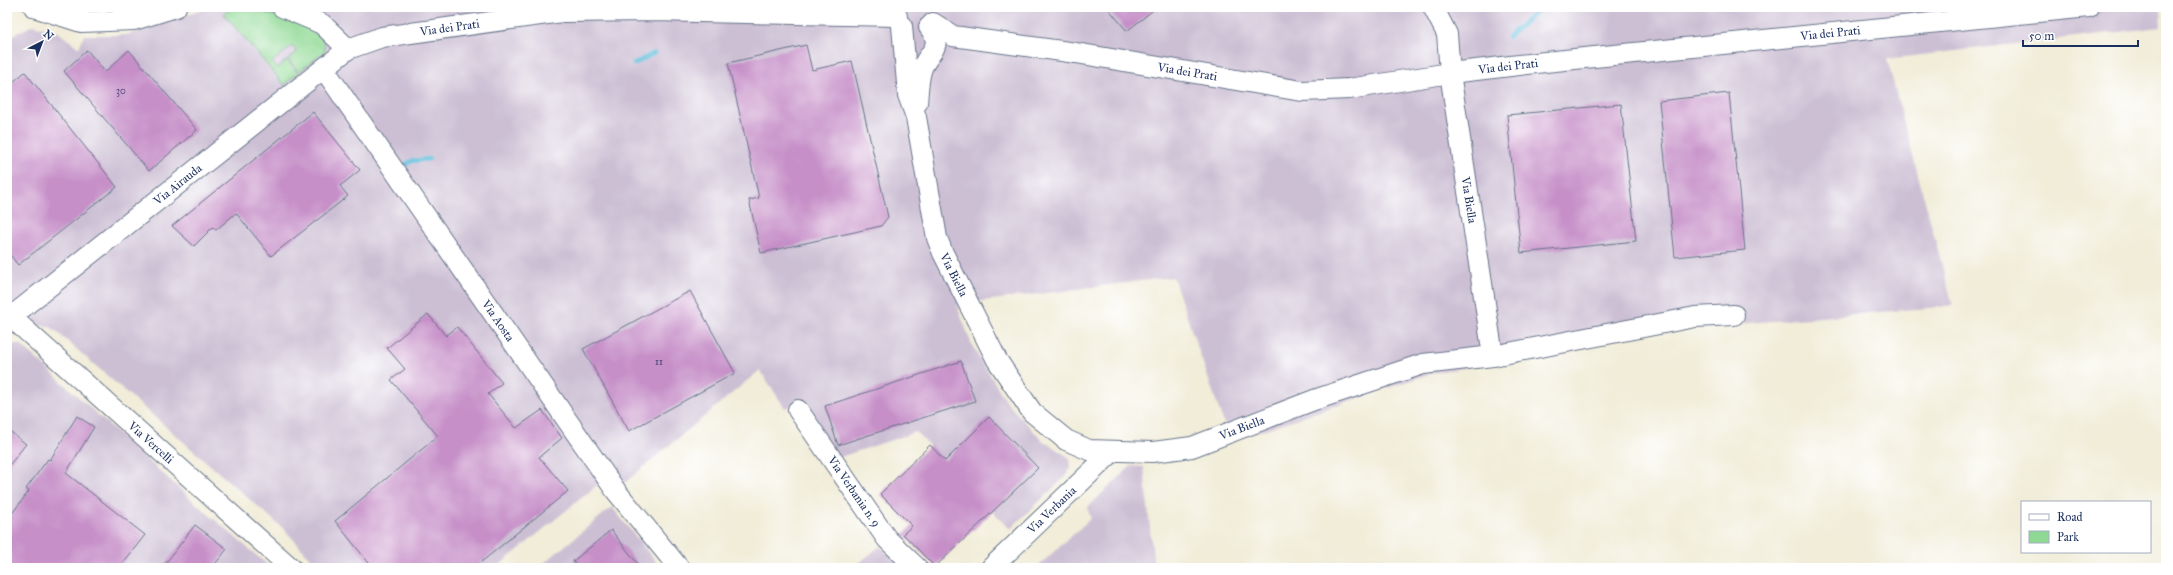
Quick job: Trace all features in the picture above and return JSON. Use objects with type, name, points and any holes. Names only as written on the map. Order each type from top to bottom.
[{"type":"street","points":[[34,7],[81,22],[134,20],[176,7]]},
{"type":"street","points":[[282,7],[322,24],[348,49]]},
{"type":"street","name":"Via Biella","points":[[899,16],[908,95],[916,117],[937,238],[996,360],[1032,412],[1066,440],[1089,450],[1112,452],[1154,452],[1192,447],[1314,400],[1423,364],[1493,356],[1450,73],[1447,34],[1432,7]]},
{"type":"street","name":"Via dei Prati","points":[[348,49],[382,37],[562,12],[653,9],[899,16],[912,32],[918,32],[932,19],[953,36],[1076,53],[1302,91],[1349,89],[1450,73],[2089,7]]},
{"type":"street","name":"Via Biella","points":[[916,117],[921,70],[931,56],[937,42],[932,19]]},
{"type":"street","name":"Via Airauda","points":[[9,318],[348,49]]},
{"type":"street","name":"Via Aosta","points":[[324,69],[616,491],[680,568]]},
{"type":"street","points":[[1493,356],[1695,317],[1734,315]]},
{"type":"street","name":"Via Vercelli","points":[[9,318],[291,568]]},
{"type":"street","name":"Via Verbania n. 9","points":[[798,410],[887,539],[918,568]]},
{"type":"street","name":"Via Verbania","points":[[991,568],[1112,452]]},
{"type":"shaded area","points":[[212,7],[2160,7],[2161,27],[1887,59],[1953,306],[1640,332],[1507,361],[1432,373],[1230,441],[1173,277],[968,303],[957,306],[973,347],[1008,404],[1042,440],[1070,458],[1071,468],[1064,478],[1010,529],[916,432],[837,458],[817,430],[807,401],[785,408],[760,370],[622,485],[596,486],[496,568],[319,568],[285,530],[51,327],[7,322],[7,33],[13,35],[33,25],[58,32],[79,48],[84,35],[126,35]]},
{"type":"shaded area","points":[[7,344],[20,344],[193,501],[271,568],[7,568]]},
{"type":"shaded area","points":[[1131,466],[1144,467],[1154,568],[1036,568],[1091,518],[1087,508]]},
{"type":"shaded area","points":[[612,507],[661,568],[538,568]]},
{"type":"shaded area","points":[[880,546],[904,568],[853,568]]},
{"type":"green space","points":[[232,7],[281,17],[304,26],[324,41],[325,51],[299,72],[288,59],[297,52],[292,46],[272,62],[277,68],[287,60],[298,73],[284,85],[224,14]]},
{"type":"building","points":[[1107,7],[1157,7],[1127,31]]},
{"type":"building","points":[[806,45],[812,70],[852,61],[888,217],[881,226],[761,253],[749,200],[759,198],[728,63]]},
{"type":"building","points":[[87,50],[105,72],[129,50],[197,130],[149,171],[64,71]]},
{"type":"building","points":[[25,72],[117,187],[18,265],[7,251],[7,87]]},
{"type":"building","points":[[1729,93],[1745,250],[1675,257],[1659,101]]},
{"type":"building","points":[[1621,104],[1636,241],[1521,253],[1507,115]]},
{"type":"building","points":[[313,112],[360,170],[340,186],[348,196],[271,256],[236,213],[216,230],[213,227],[194,246],[172,226]]},
{"type":"building","points":[[690,291],[735,373],[629,431],[583,349]]},
{"type":"building","points":[[428,314],[446,336],[457,327],[502,383],[488,394],[516,428],[542,410],[562,438],[539,457],[568,491],[474,568],[373,568],[335,521],[438,436],[391,380],[405,369],[387,348]]},
{"type":"building","points":[[961,361],[975,401],[838,445],[825,406]]},
{"type":"building","points":[[77,416],[94,427],[66,473],[145,535],[119,568],[7,568],[7,520],[29,491],[26,489],[48,459],[50,460]]},
{"type":"building","points":[[989,417],[1038,468],[935,567],[903,534],[912,526],[880,494],[930,445],[945,461]]},
{"type":"building","points":[[7,429],[26,444],[7,468]]},
{"type":"building","points":[[195,525],[227,549],[212,568],[162,568]]},
{"type":"building","points":[[611,530],[641,568],[578,568],[573,561]]},
{"type":"waterway","points":[[1508,37],[1542,7]]},
{"type":"waterway","points":[[634,64],[654,53]]},
{"type":"waterway","points":[[404,166],[411,161],[429,159]]}]
